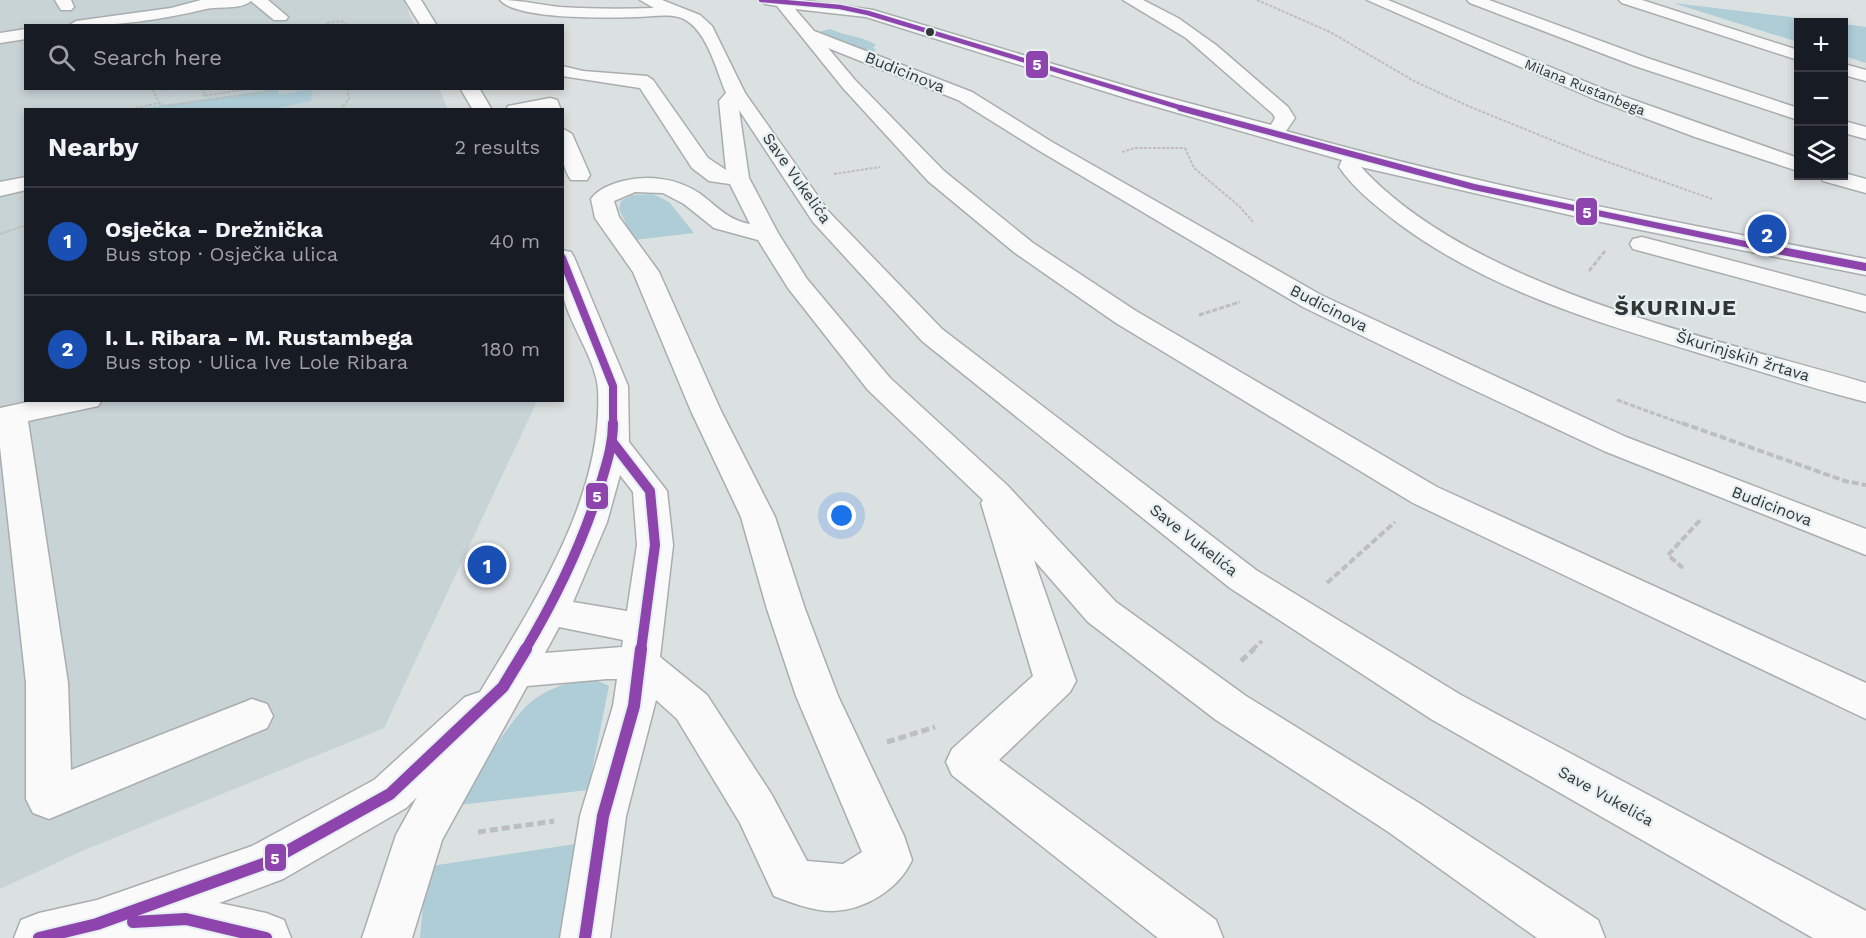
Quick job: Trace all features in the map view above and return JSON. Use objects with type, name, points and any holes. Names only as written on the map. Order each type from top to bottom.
[{"type":"street","points":[[102,21],[158,0]]},
{"type":"street","points":[[86,24],[166,13],[210,2],[244,0]]},
{"type":"street","points":[[258,0],[280,17]]},
{"type":"street","points":[[413,0],[428,24]]},
{"type":"street","points":[[508,0],[514,5],[541,10],[662,5]]},
{"type":"street","points":[[761,0],[868,13],[1269,134],[1354,157],[1596,214],[1866,267]]},
{"type":"street","points":[[1131,0],[1161,12],[1206,44],[1281,111],[1285,118],[1283,124],[1269,134]]},
{"type":"street","name":"Milana Rustanbega","points":[[1375,0],[1601,95],[1702,133],[1794,164]]},
{"type":"street","points":[[1475,0],[1641,62],[1794,113]]},
{"type":"street","points":[[1628,0],[1794,54]]},
{"type":"street","points":[[781,1],[849,84],[936,176],[1024,248],[1126,317],[1425,495],[1866,702]]},
{"type":"street","name":"Save Vukelića","points":[[662,5],[694,18],[706,29],[736,94],[757,121],[821,217],[932,335],[1244,579],[1446,707],[1833,922],[1866,936]]},
{"type":"street","points":[[0,38],[24,34]]},
{"type":"street","name":"Budicinova","points":[[811,35],[965,96],[1045,146],[1312,301],[1615,444],[1866,543]]},
{"type":"street","points":[[1848,70],[1866,76]]},
{"type":"street","points":[[564,71],[583,76],[641,80],[647,84],[700,163],[717,176],[738,178]]},
{"type":"street","points":[[470,90],[482,108]]},
{"type":"street","points":[[736,94],[728,100],[738,178],[766,233],[797,283],[879,384],[995,493],[1102,612],[1232,708],[1403,817],[1580,938]]},
{"type":"street","points":[[529,108],[550,105],[551,108]]},
{"type":"street","points":[[1848,128],[1866,133]]},
{"type":"street","points":[[564,140],[579,175]]},
{"type":"street","name":"Škurinjskih žrtava","points":[[1354,157],[1350,167],[1353,173],[1400,212],[1457,251],[1499,273],[1574,304],[1638,325],[1866,393]]},
{"type":"street","points":[[1845,180],[1866,186]]},
{"type":"street","points":[[0,189],[24,183]]},
{"type":"street","points":[[549,611],[642,646],[692,707],[756,809],[791,880],[819,888],[840,890],[867,879],[888,860],[880,836],[817,696],[786,609],[758,517],[706,411],[646,272],[607,218],[602,199],[613,190],[627,187],[662,185],[673,187],[693,200],[709,216],[730,227],[766,233]]},
{"type":"street","points":[[1596,214],[1593,219],[1608,232],[1649,246],[1866,304]]},
{"type":"street","points":[[387,938],[420,835],[559,593],[589,522],[613,443],[613,387],[564,262]]},
{"type":"street","points":[[77,402],[6,417],[47,683],[49,799],[252,716]]},
{"type":"street","points":[[585,938],[603,816],[634,706],[655,545],[650,491],[613,443]]},
{"type":"street","points":[[995,493],[1055,681],[968,762],[1198,938]]},
{"type":"street","points":[[39,938],[97,924],[266,863],[390,794],[508,679],[607,663],[642,646]]},
{"type":"street","points":[[97,924],[186,919],[266,938]]},
{"type":"path","points":[[1257,0],[1330,32],[1414,81],[1468,106],[1591,156],[1717,201]]},
{"type":"path","points":[[326,24],[342,21],[344,24]]},
{"type":"path","points":[[153,90],[159,103],[164,106],[270,90]]},
{"type":"path","points":[[203,90],[204,96],[240,90]]},
{"type":"path","points":[[342,108],[349,99],[347,90]]},
{"type":"path","points":[[136,108],[159,103]]},
{"type":"path","points":[[1120,153],[1133,148],[1174,150],[1194,146]]},
{"type":"path","points":[[1185,148],[1194,168],[1239,206],[1258,228]]},
{"type":"path","points":[[824,176],[882,166]]},
{"type":"path","points":[[0,234],[24,226]]},
{"type":"path","points":[[1193,317],[1247,300]]},
{"type":"path","points":[[1612,399],[1845,481],[1866,485]]},
{"type":"path","points":[[1660,605],[1695,577],[1668,555],[1730,490]]},
{"type":"path","points":[[1318,591],[1425,495]]},
{"type":"path","points":[[1236,665],[1271,633]]},
{"type":"path","points":[[875,747],[940,726]]},
{"type":"path","points":[[474,833],[567,819]]},
{"type":"shaded area","points":[[0,0],[404,0],[414,24],[24,24],[24,90],[439,90],[448,108],[24,108],[24,402],[537,402],[384,728],[82,851],[0,889]]},
{"type":"shaded area","points":[[1673,3],[1799,18],[1794,18],[1794,41]]},
{"type":"shaded area","points":[[1848,25],[1866,27],[1866,63],[1848,57]]},
{"type":"shaded area","points":[[830,29],[871,42],[876,45],[873,47],[876,51],[865,54],[818,32]]},
{"type":"shaded area","points":[[271,90],[278,90],[279,95],[313,90],[311,101],[278,108],[143,108]]},
{"type":"shaded area","points":[[653,194],[669,202],[694,233],[634,240],[619,209],[621,201],[632,195]]},
{"type":"shaded area","points":[[579,679],[598,681],[609,686],[588,790],[459,805],[512,722],[522,711],[543,694]]},
{"type":"shaded area","points":[[575,844],[561,938],[420,938],[423,906],[431,866]]},
{"type":"transit line","name":"5","points":[[761,0],[840,7],[868,13],[1225,121],[1474,187],[1670,229],[1866,267]]},
{"type":"transit line","name":"5","points":[[39,938],[97,924],[266,863],[390,794],[503,687],[559,593],[589,522],[613,443],[613,386],[564,263]]},
{"type":"transit line","name":"5","points":[[585,938],[603,816],[634,706],[655,545],[650,491],[613,443]]},
{"type":"transit line","name":"5","points":[[133,922],[186,919],[266,938]]},
{"type":"place","name":"I. L. Ribara - M. Rustambega","points":[[1767,234]]},
{"type":"place","name":"Osječka - Drežnička","points":[[487,565]]},
{"type":"district","name":"ŠKURINJE","points":[[1676,307]]}]
